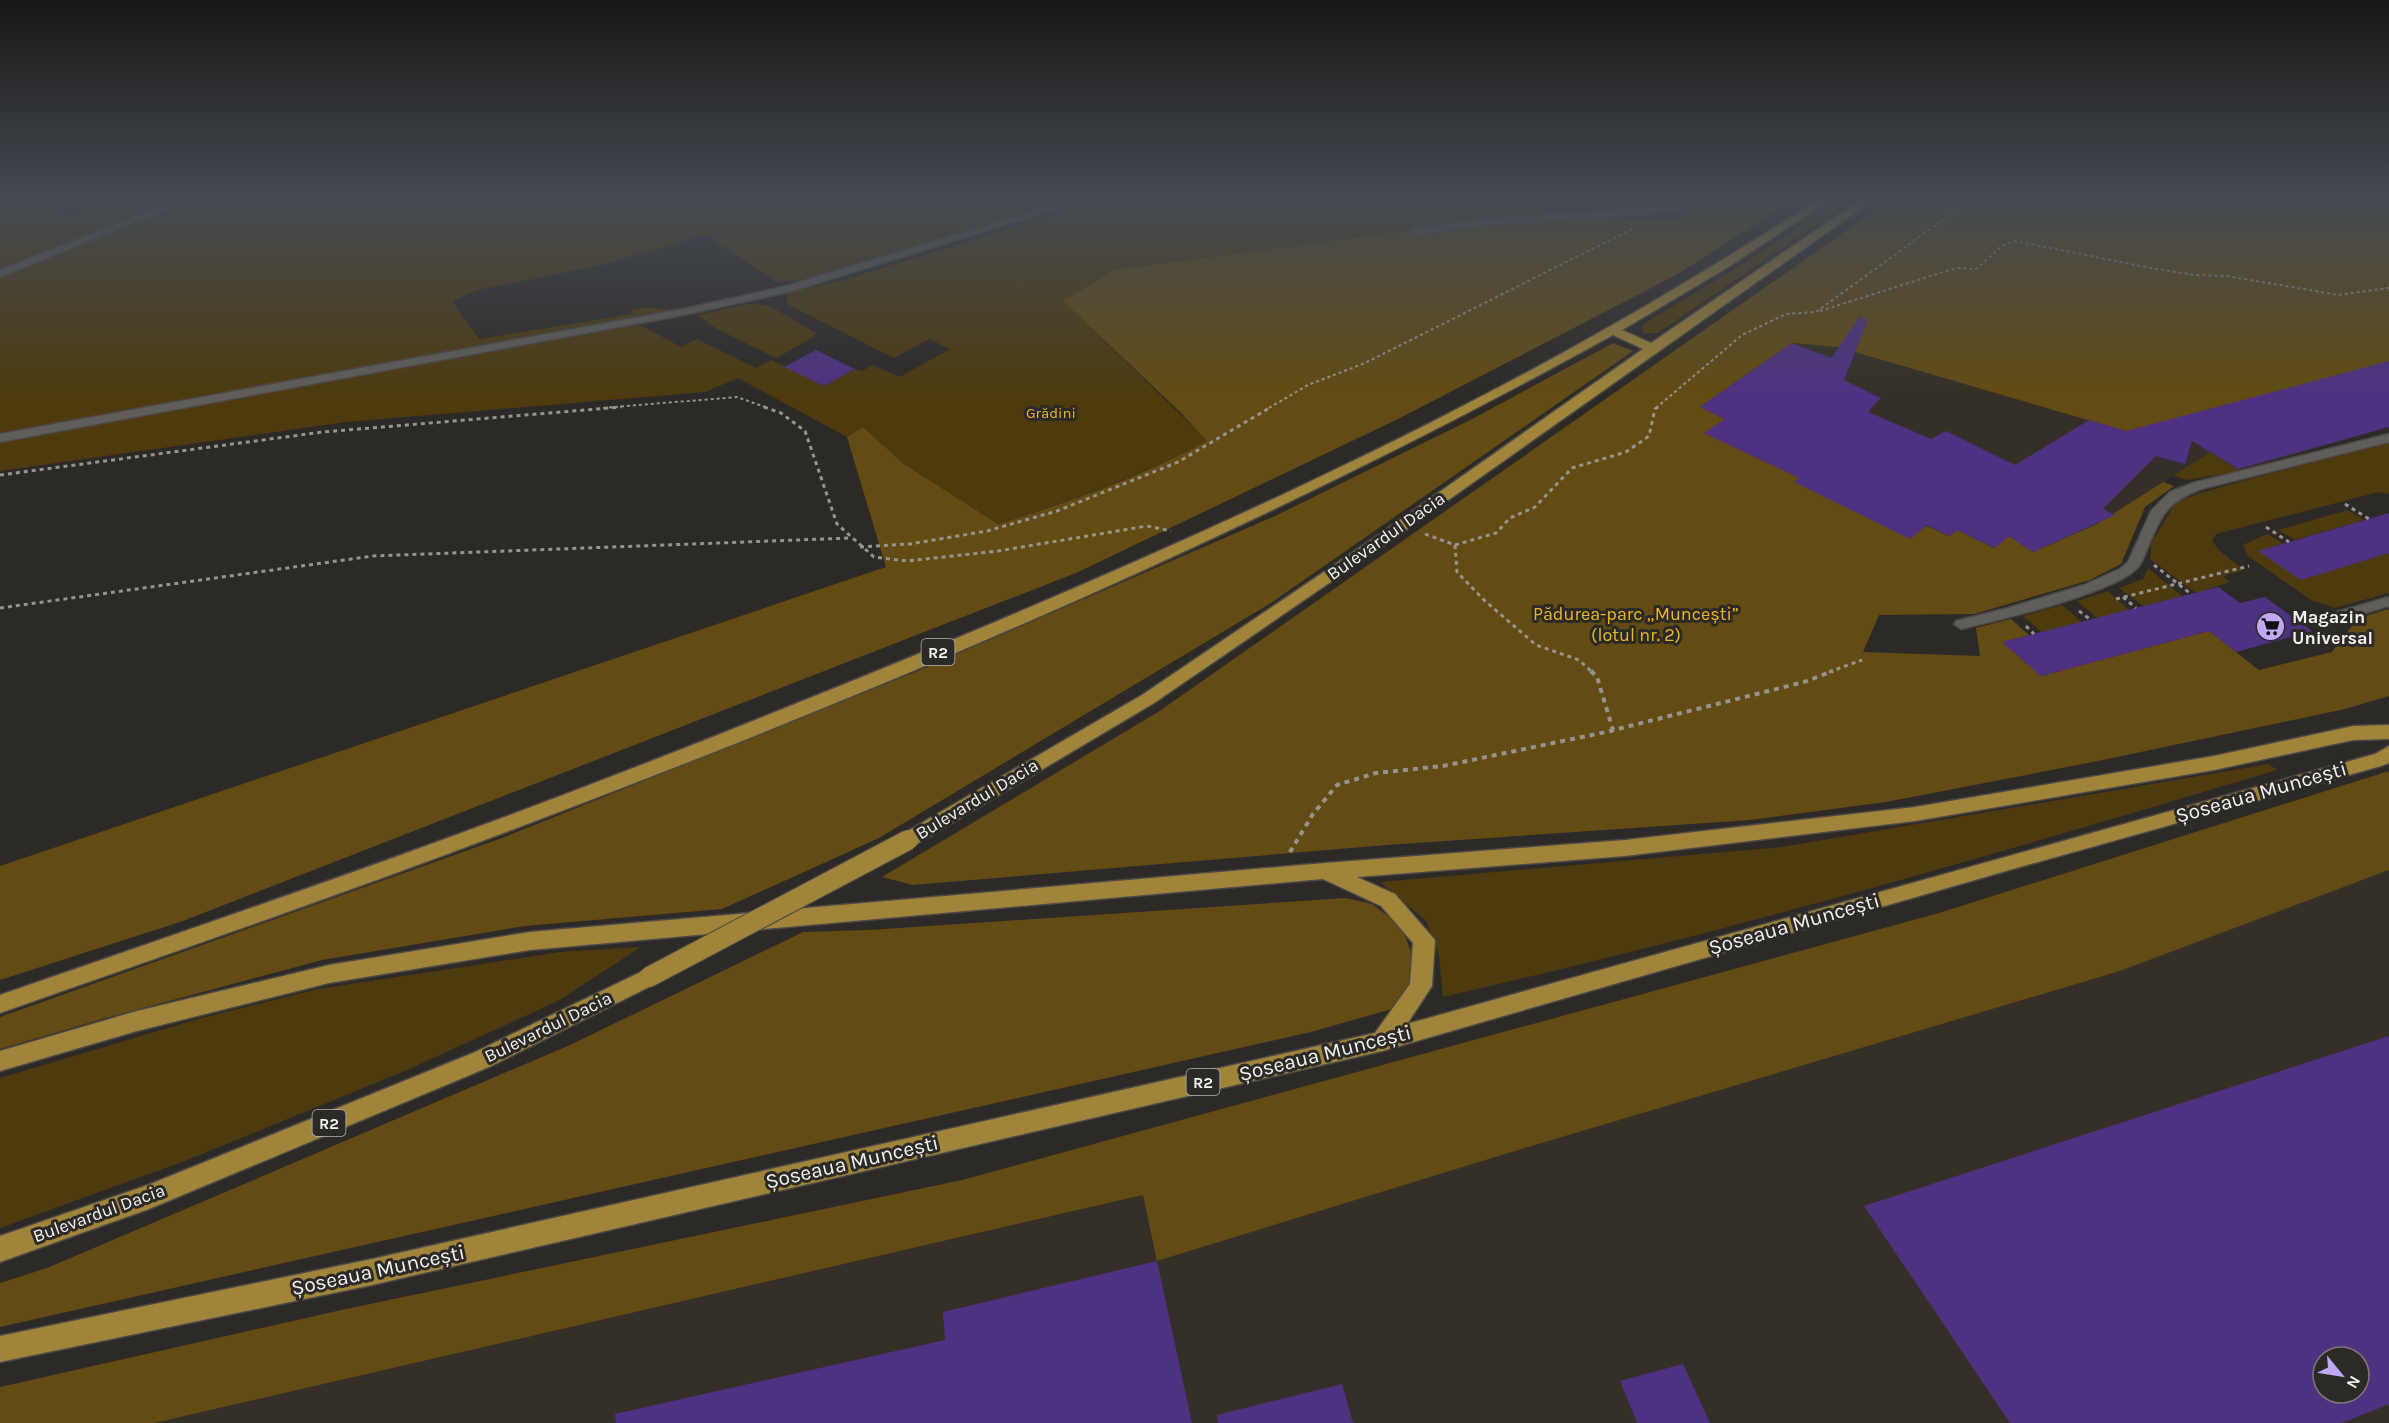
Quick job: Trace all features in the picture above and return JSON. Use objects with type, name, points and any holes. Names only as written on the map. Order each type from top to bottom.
[{"type":"main road","name":"R2","points":[[0,1004],[460,842],[786,715],[1048,607],[1436,425],[1614,331],[1726,264]]},
{"type":"main road","name":"Bulevardul Dacia","points":[[0,1249],[149,1197],[481,1060],[649,977],[908,840],[1148,699],[1402,526],[1773,264]]},
{"type":"main road","points":[[1614,331],[1652,348]]},
{"type":"main road","name":"Șoseaua Muncești","points":[[0,1061],[137,1021],[329,974],[530,941],[1325,871],[1625,848],[1915,814],[2214,763],[2353,733],[2389,732]]},
{"type":"main road","name":"Șoseaua Muncești","points":[[0,1349],[372,1272],[1382,1041],[2380,759],[2389,753]]},
{"type":"main road","points":[[1325,871],[1388,900],[1424,940],[1421,986],[1382,1041]]},
{"type":"lane","points":[[0,274],[24,264]]},
{"type":"lane","points":[[0,438],[654,317],[776,292],[871,264]]},
{"type":"lane","points":[[1961,624],[2011,612],[2089,588],[2125,572],[2134,564],[2156,514],[2174,495],[2197,486],[2389,438]]},
{"type":"lane","points":[[2338,616],[2389,601]]},
{"type":"path","points":[[860,547],[910,544],[987,531],[1057,511],[1178,462],[1308,386],[1365,363],[1562,264]]},
{"type":"path","points":[[1816,312],[1882,264]]},
{"type":"path","points":[[1402,526],[1455,545],[1496,533],[1510,518],[1535,507],[1572,468],[1626,452],[1649,436],[1655,409],[1742,335],[1786,314],[1816,312],[1956,268],[1976,269],[1981,264]]},
{"type":"path","points":[[2133,264],[2195,275],[2227,276],[2338,295],[2389,288]]},
{"type":"path","points":[[0,475],[323,432],[736,397],[781,413],[805,431],[837,524],[873,557],[907,561],[998,551],[1101,531],[1147,526],[1180,532],[1197,539]]},
{"type":"path","points":[[2345,504],[2369,519]]},
{"type":"path","points":[[2266,527],[2289,542]]},
{"type":"path","points":[[0,608],[373,556],[852,538]]},
{"type":"path","points":[[1455,545],[1457,572],[1484,600],[1536,645],[1579,660],[1597,677],[1613,730]]},
{"type":"path","points":[[2138,553],[2191,594]]},
{"type":"path","points":[[2112,600],[2249,566]]},
{"type":"path","points":[[2068,613],[2090,607]]},
{"type":"path","points":[[2025,625],[2036,622]]},
{"type":"path","points":[[1275,876],[1313,814],[1337,785],[1376,773],[1443,766],[1613,730],[1804,682],[1862,660]]},
{"type":"shaded area","points":[[1792,343],[1838,347],[2389,361],[2389,427],[2240,471],[2210,452],[2097,524],[2033,552],[1995,548],[1957,530],[1949,536],[1927,526],[1910,539],[1785,467],[1772,465],[1704,433],[1700,407]]},
{"type":"shaded area","points":[[2389,870],[2389,1423],[154,1423],[1144,1195],[1158,1261],[1515,1151],[2120,971]]},
{"type":"green space","points":[[0,264],[19,264],[0,272]]},
{"type":"green space","points":[[34,264],[604,264],[478,290],[452,301],[479,339],[631,314],[631,310],[649,307],[670,310],[0,434],[0,278]]},
{"type":"green space","points":[[750,264],[863,264],[795,281],[777,282]]},
{"type":"green space","name":"Grădini","points":[[894,264],[1156,264],[1114,270],[1064,302],[1208,441],[1157,466],[1105,487],[998,524],[904,464],[863,427],[847,437],[738,378],[705,392],[345,422],[0,471],[0,443],[636,325],[681,347],[697,339],[756,368],[771,360],[824,386],[855,369],[862,371],[873,365],[900,377],[950,349],[929,339],[894,358],[787,304],[788,293]]},
{"type":"green space","points":[[1156,264],[1693,264],[1398,419],[1076,573],[183,921],[0,980],[0,866],[886,567],[847,437],[863,427],[904,464],[998,524],[1104,488],[1207,441],[1180,412],[1063,301],[1114,270]]},
{"type":"green space","points":[[1742,264],[1759,264],[1658,333],[1643,333],[1642,325]]},
{"type":"green space","name":"Pădurea-parc „Muncești” (lotul nr. 2)","points":[[1798,264],[2389,264],[2389,361],[2146,437],[1838,347],[1792,343],[1700,407],[1725,419],[1705,433],[1772,465],[1785,467],[1923,528],[1927,526],[1949,536],[1957,530],[1994,548],[2009,536],[2033,552],[2097,524],[2163,482],[2174,486],[2145,507],[2121,564],[2090,580],[1974,614],[1879,615],[1863,652],[1980,656],[1976,628],[2011,619],[2029,635],[2003,642],[2041,676],[2209,631],[2259,670],[2332,652],[2358,618],[2389,609],[2389,696],[2345,709],[2098,761],[1886,802],[1750,820],[1387,845],[913,885],[882,877],[1158,712]]},
{"type":"green space","points":[[747,304],[768,305],[816,333],[814,337],[776,358],[717,329],[697,315]]},
{"type":"green space","points":[[1613,343],[1633,351],[1271,603],[879,838],[722,909],[525,926],[322,960],[0,1049],[0,1017],[502,838],[918,671],[1275,516],[1474,418]]},
{"type":"green space","points":[[2389,441],[2389,494],[2379,492],[2216,534],[2212,541],[2220,551],[2244,570],[2223,576],[2230,582],[2196,593],[2150,559],[2151,544],[2175,503],[2200,493]]},
{"type":"green space","points":[[2210,452],[2240,471],[2188,480],[2173,476]]},
{"type":"green space","points":[[2348,510],[2364,520],[2295,540],[2278,530]]},
{"type":"green space","points":[[2267,534],[2284,544],[2259,551],[2301,579],[2389,553],[2389,593],[2335,608],[2311,600],[2248,556],[2243,545]]},
{"type":"green space","points":[[2148,568],[2182,596],[2143,606],[2119,588],[2143,579]]},
{"type":"green space","points":[[2108,591],[2129,610],[2097,618],[2077,601]]},
{"type":"green space","points":[[2062,605],[2082,622],[2041,632],[2023,616]]},
{"type":"green space","points":[[2269,764],[2277,770],[1862,891],[1653,946],[1443,997],[1439,955],[1426,921],[1380,882],[1782,847]]},
{"type":"green space","points":[[2389,771],[2389,870],[2120,971],[1515,1151],[1157,1261],[1143,1195],[154,1423],[0,1423],[0,1387],[346,1309],[962,1180],[1939,913]]},
{"type":"green space","points":[[1346,898],[1372,904],[1402,927],[1411,952],[1410,987],[1392,1009],[1311,1032],[0,1327],[0,1283],[47,1268],[570,1045],[803,932],[869,930]]},
{"type":"green space","points":[[641,947],[558,1001],[405,1071],[185,1161],[0,1228],[0,1078],[198,1019],[318,989],[560,952]]},
{"type":"building","points":[[1860,316],[1868,320],[1844,380],[1881,398],[1868,412],[1931,439],[1946,431],[2015,465],[2089,420],[2126,431],[2389,361],[2389,427],[2238,469],[2192,441],[2185,464],[2156,456],[2103,509],[2115,515],[2033,552],[2009,536],[1995,548],[1957,530],[1949,536],[1927,525],[1910,539],[1794,482],[1799,478],[1704,433],[1725,419],[1700,407],[1792,343],[1831,358]]},
{"type":"building","points":[[816,350],[855,369],[824,386],[784,367]]},
{"type":"building","points":[[2389,513],[2389,553],[2301,580],[2258,551]]},
{"type":"building","points":[[2218,587],[2240,603],[2265,597],[2312,631],[2236,652],[2209,631],[2041,676],[2002,642]]},
{"type":"building","points":[[2389,1036],[2389,1404],[2342,1423],[2010,1423],[1864,1206]]},
{"type":"building","points":[[1157,1261],[1192,1423],[616,1423],[615,1414],[945,1340],[943,1312]]},
{"type":"building","points":[[1683,1364],[1710,1423],[1637,1423],[1620,1381]]},
{"type":"building","points":[[1342,1384],[1353,1423],[1218,1423],[1217,1415]]},
{"type":"place","name":"Magazin Universal","points":[[2271,627]]}]
